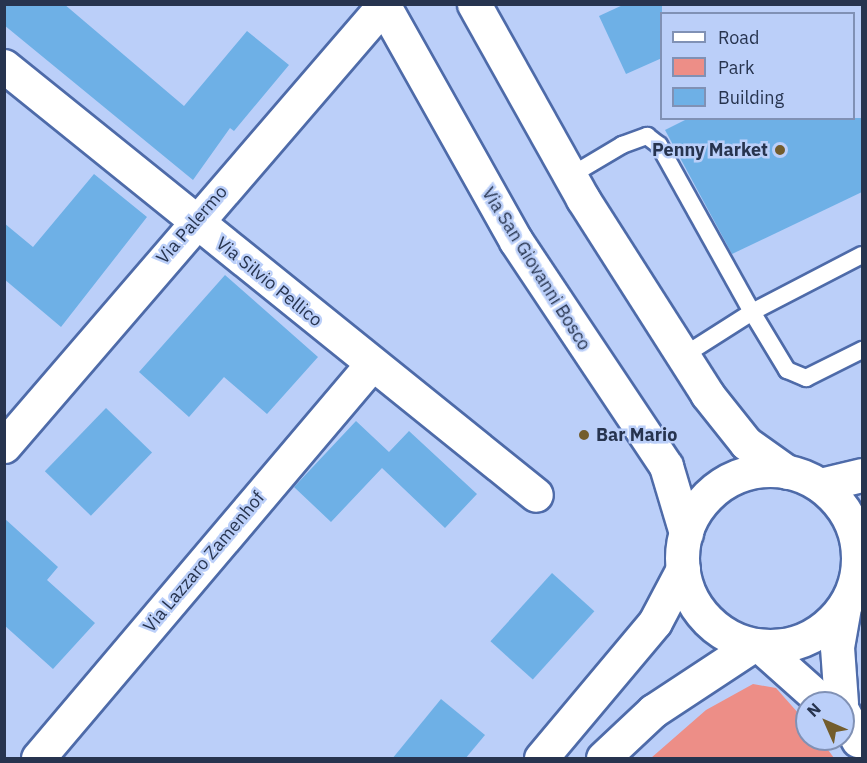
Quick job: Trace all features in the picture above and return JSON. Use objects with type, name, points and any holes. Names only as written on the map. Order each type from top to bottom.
[{"type":"street","points":[[474,4],[570,176],[683,356],[739,436],[787,472],[820,485],[849,517],[861,555],[844,607],[837,647],[840,691]]},
{"type":"street","name":"Via Palermo","points":[[4,446],[195,221],[384,5]]},
{"type":"street","name":"Via San Giovanni Bosco","points":[[384,5],[516,241],[666,466],[686,533]]},
{"type":"street","name":"Via Silvio Pellico","points":[[4,66],[371,365],[536,495]]},
{"type":"street","name":"Via Lazzaro Zamenhof","points":[[38,759],[371,365]]},
{"type":"street","points":[[541,759],[655,622],[683,568],[686,533],[703,501],[731,479],[759,471],[787,472]]},
{"type":"street","points":[[820,485],[862,475]]},
{"type":"street","points":[[683,568],[704,616],[729,636],[757,646],[810,691]]},
{"type":"street","points":[[603,759],[653,711],[757,646],[805,640],[844,607]]},
{"type":"lane","points":[[570,176],[622,144],[647,136],[659,145],[787,370],[806,378],[862,350]]},
{"type":"lane","points":[[683,356],[752,312],[862,255]]},
{"type":"green space","points":[[753,684],[776,688],[795,709],[795,751],[829,751],[834,758],[651,758],[706,710]]},
{"type":"building","points":[[4,4],[64,4],[184,106],[247,31],[289,65],[234,131],[230,128],[193,180],[4,25]]},
{"type":"building","points":[[625,4],[662,4],[660,59],[626,74],[599,16]]},
{"type":"building","points":[[855,118],[862,118],[862,192],[732,254],[665,130],[685,120],[855,120]]},
{"type":"building","points":[[94,174],[147,217],[61,327],[4,279],[4,223],[33,247]]},
{"type":"building","points":[[225,275],[318,357],[267,414],[224,377],[189,417],[139,372]]},
{"type":"building","points":[[106,408],[152,452],[91,516],[45,471]]},
{"type":"building","points":[[356,421],[389,452],[409,431],[477,494],[445,528],[382,468],[331,522],[294,487]]},
{"type":"building","points":[[4,518],[58,567],[47,580],[95,623],[53,669],[4,625]]},
{"type":"building","points":[[552,573],[594,611],[533,680],[490,641]]},
{"type":"building","points":[[441,699],[485,735],[465,759],[392,759]]},
{"type":"place","name":"Penny Market","points":[[780,150]]},
{"type":"place","name":"Bar Mario","points":[[584,435]]}]
